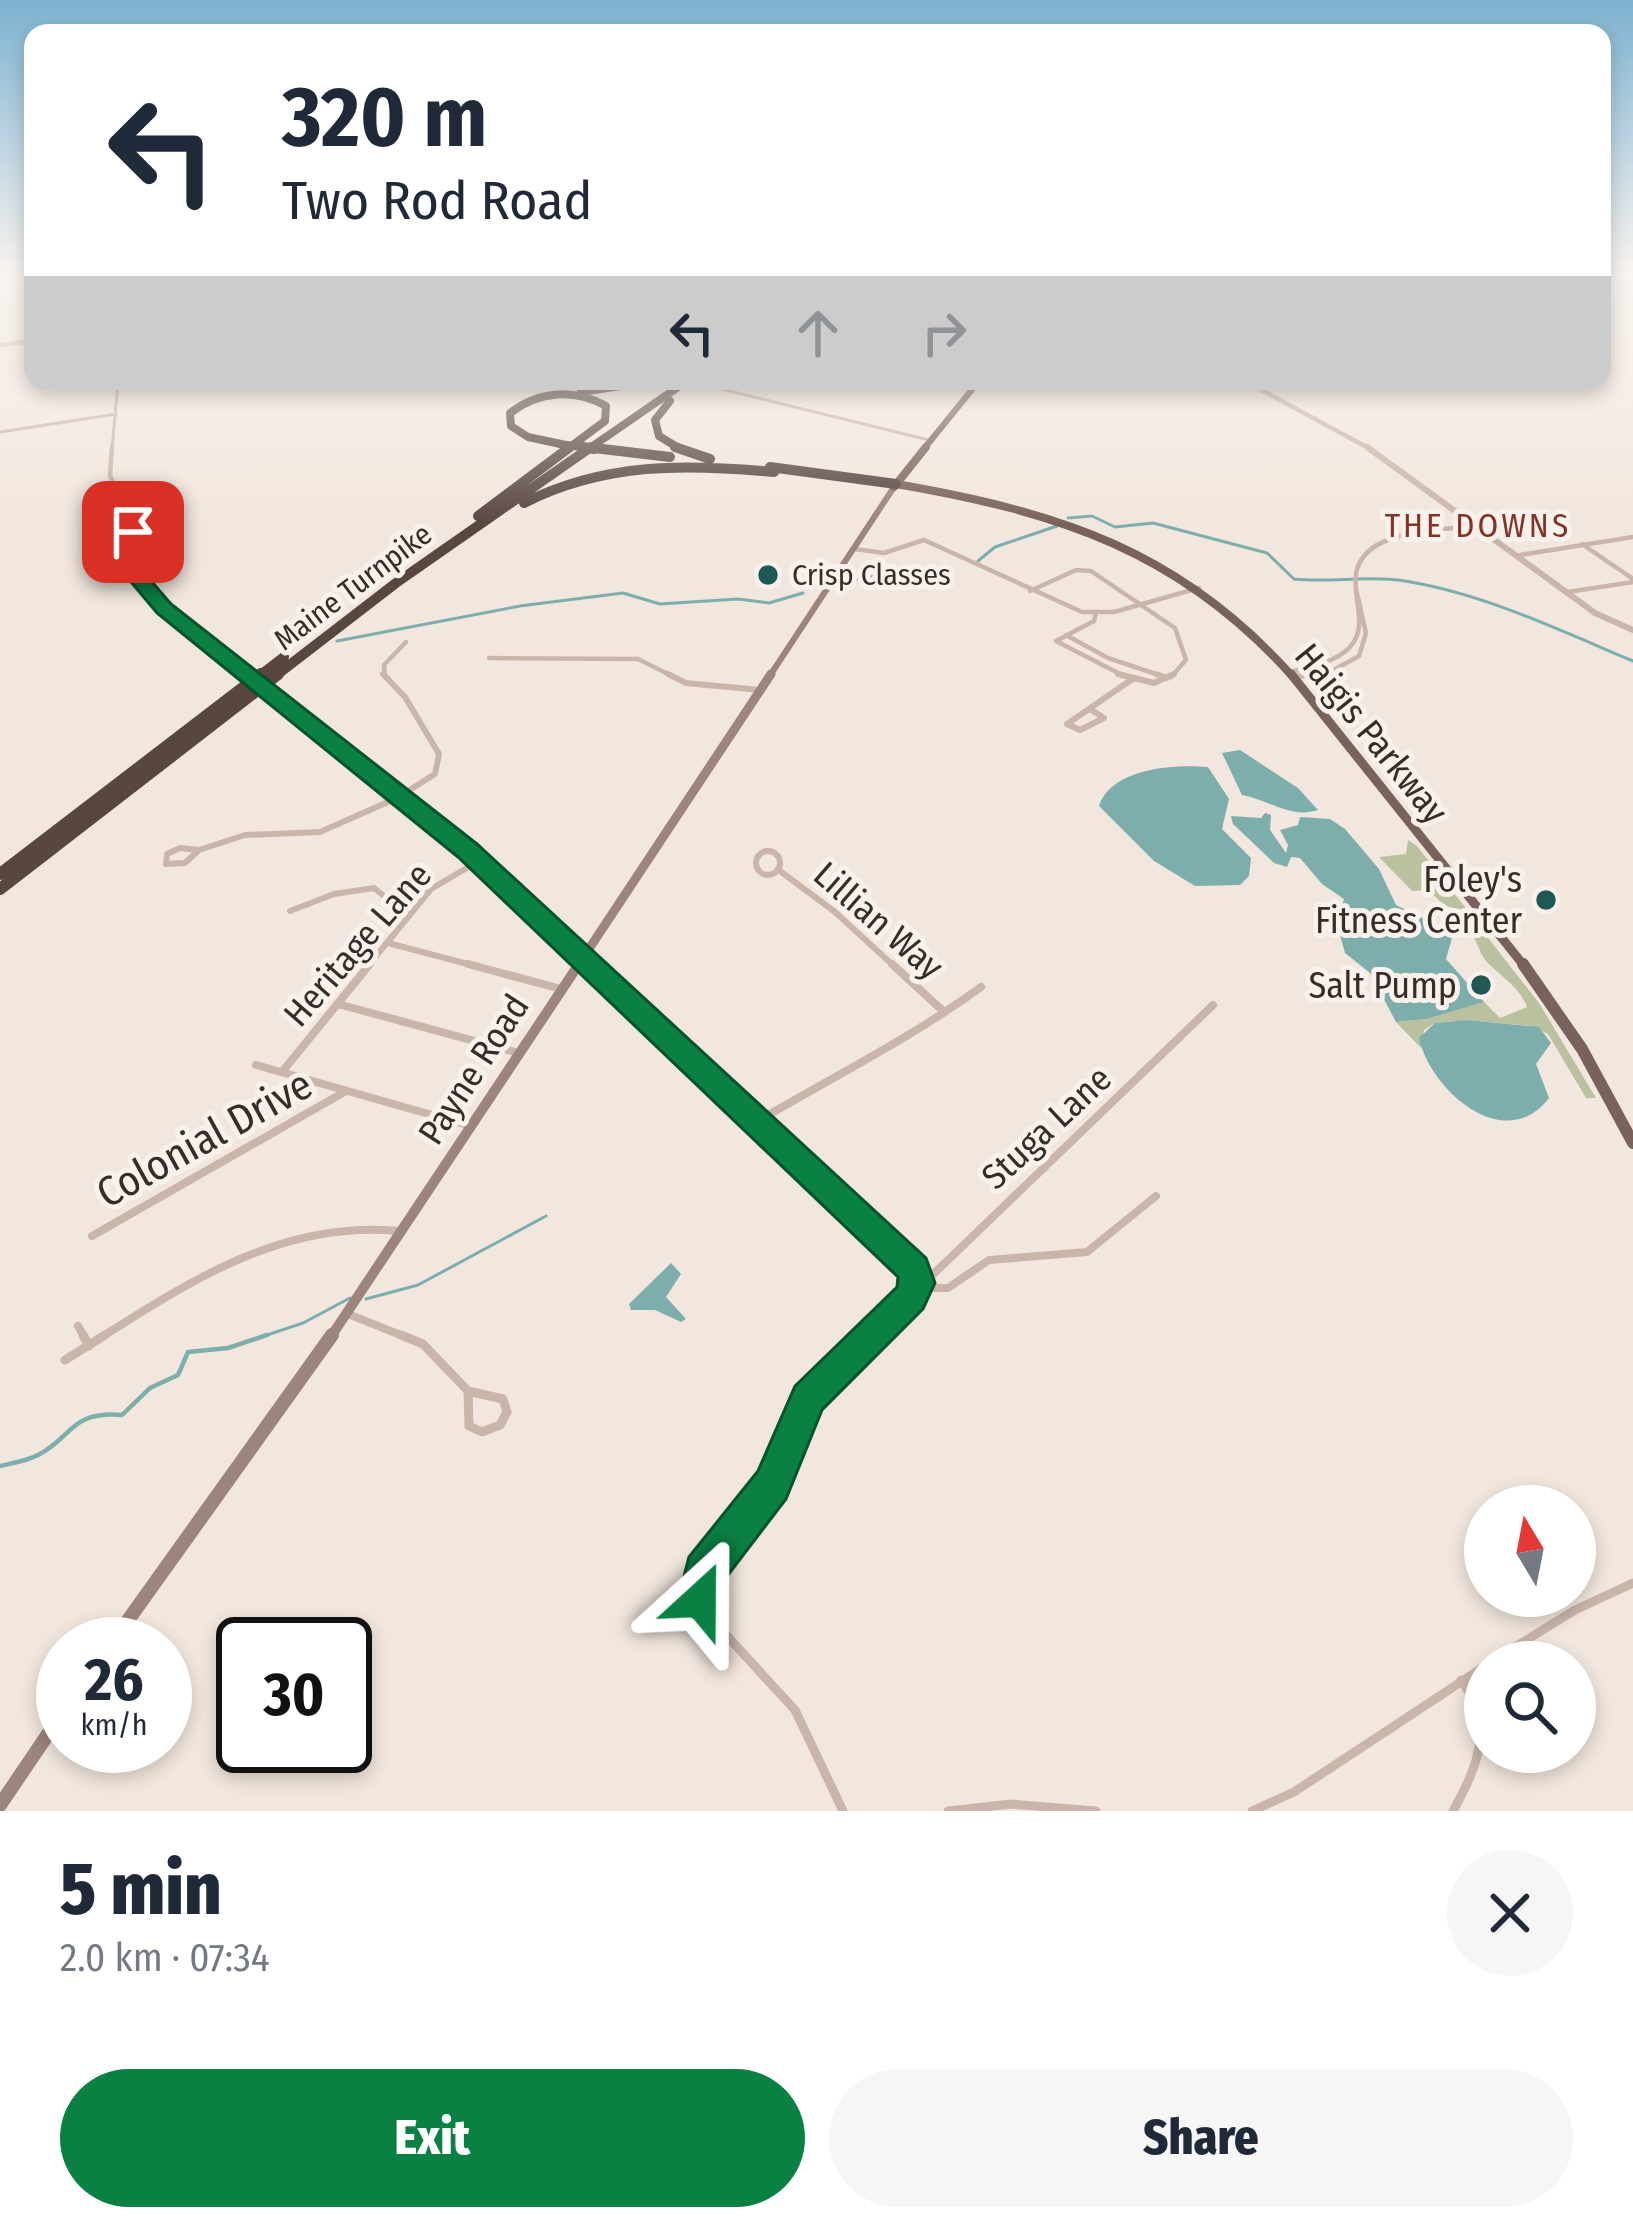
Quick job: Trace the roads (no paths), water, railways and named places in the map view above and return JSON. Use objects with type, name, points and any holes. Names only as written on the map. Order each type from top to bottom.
[{"type":"highway","points":[[560,444],[516,432],[508,414],[520,403],[542,396],[586,390]]},
{"type":"highway","name":"Maine Turnpike","points":[[0,874],[361,598],[662,390]]},
{"type":"highway","name":"Maine Turnpike","points":[[0,889],[416,568],[679,390]]},
{"type":"highway","points":[[683,390],[657,416],[655,428],[662,440],[699,457],[777,470]]},
{"type":"highway","points":[[478,516],[605,421],[606,406],[583,396],[557,395],[524,402],[510,413],[512,426],[521,434],[560,444],[594,448],[777,470],[898,486]]},
{"type":"highway","points":[[416,568],[542,493],[589,475],[669,464],[777,470]]},
{"type":"main road","name":"Payne Road","points":[[130,1617],[403,1232],[914,461],[972,390]]},
{"type":"main road","name":"Haigis Parkway","points":[[898,486],[957,495],[1079,527],[1142,554],[1196,586],[1251,630],[1537,981],[1590,1062],[1633,1143]]},
{"type":"main road","points":[[0,1804],[36,1751]]},
{"type":"street","points":[[117,390],[110,475],[133,532],[136,576],[164,608],[479,861],[904,1258],[915,1273],[916,1288],[948,1288],[978,1264],[996,1258],[1087,1252],[1156,1196]]},
{"type":"street","points":[[725,390],[929,440]]},
{"type":"street","points":[[1261,390],[1384,457],[1602,616],[1633,630]]},
{"type":"street","points":[[0,432],[116,414]]},
{"type":"street","points":[[1291,675],[1332,671],[1359,656],[1366,633],[1355,587],[1361,567],[1380,542],[1479,525]]},
{"type":"street","points":[[1520,555],[1633,537]]},
{"type":"street","points":[[856,547],[891,551],[924,540],[1068,609],[1096,614],[1196,586]]},
{"type":"street","points":[[1581,543],[1633,580]]},
{"type":"street","points":[[1030,591],[1083,569],[1141,604],[1181,637],[1187,659],[1168,679],[1151,683],[1057,643],[1094,621],[1096,614]]},
{"type":"street","points":[[1568,592],[1633,580]]},
{"type":"street","points":[[1066,635],[1108,658],[1168,679]]},
{"type":"street","points":[[199,850],[180,865],[164,862],[176,850],[199,850],[245,835],[311,835],[432,777],[440,760],[405,697],[383,675],[384,666],[406,642]]},
{"type":"street","points":[[396,653],[406,655]]},
{"type":"street","points":[[489,658],[638,659],[686,683],[760,690]]},
{"type":"street","points":[[1090,709],[1104,718],[1080,730],[1067,724],[1133,678]]},
{"type":"street","name":"Lillian Way","points":[[780,871],[782,862],[776,855],[761,855],[754,862],[760,871],[780,871],[825,903],[943,1011]]},
{"type":"street","name":"Heritage Lane","points":[[282,1072],[441,880],[479,861]]},
{"type":"street","points":[[290,911],[334,894],[374,888],[409,916]]},
{"type":"street","points":[[388,943],[561,988]]},
{"type":"street","points":[[758,1121],[889,1043],[920,1031],[981,987]]},
{"type":"street","points":[[338,1004],[518,1053]]},
{"type":"street","name":"Stuga Lane","points":[[843,1811],[799,1716],[708,1617],[700,1600],[707,1567],[772,1485],[812,1393],[1213,1005]]},
{"type":"street","points":[[1188,1008],[1200,1018]]},
{"type":"street","points":[[256,1064],[471,1126]]},
{"type":"street","name":"Colonial Drive","points":[[92,1236],[346,1091]]},
{"type":"street","points":[[65,1360],[195,1281],[304,1234],[349,1225],[403,1232]]},
{"type":"street","points":[[347,1314],[423,1344],[468,1390],[503,1399],[507,1412],[500,1425],[485,1432],[472,1428],[467,1419],[468,1390]]},
{"type":"street","points":[[78,1326],[88,1346]]},
{"type":"street","points":[[1525,1641],[1587,1603],[1633,1582]]},
{"type":"street","points":[[1252,1811],[1294,1792],[1464,1678]]},
{"type":"street","points":[[1453,1811],[1480,1765],[1485,1745],[1482,1719],[1461,1680]]},
{"type":"street","points":[[948,1811],[1012,1804],[1096,1811]]},
{"type":"water","points":[[1240,750],[1298,788],[1318,810],[1289,811],[1242,795],[1222,753]]},
{"type":"water","points":[[1178,766],[1208,767],[1229,799],[1222,829],[1251,858],[1249,876],[1240,885],[1195,886],[1154,861],[1099,806],[1116,783],[1130,776]]},
{"type":"water","points":[[1265,813],[1271,815],[1270,830],[1286,853],[1288,845],[1280,830],[1298,825],[1300,817],[1330,819],[1345,829],[1379,869],[1396,905],[1447,930],[1452,938],[1446,959],[1484,1002],[1427,1019],[1396,1022],[1370,973],[1345,953],[1336,921],[1348,914],[1342,906],[1344,899],[1322,884],[1300,858],[1291,857],[1287,867],[1274,863],[1233,824],[1231,816],[1261,818]]},
{"type":"water","points":[[1467,1020],[1539,1027],[1551,1043],[1536,1064],[1549,1098],[1531,1114],[1512,1120],[1491,1118],[1453,1095],[1438,1077],[1419,1038],[1435,1023]]},
{"type":"water","points":[[671,1263],[681,1274],[666,1297],[686,1319],[681,1322],[655,1310],[631,1310],[629,1304]]},
{"type":"waterway","points":[[1068,518],[1092,516],[1115,527],[1153,523],[1267,553],[1294,579],[1391,579],[1435,587],[1521,614],[1633,661]]},
{"type":"waterway","points":[[978,561],[995,547],[1057,526]]},
{"type":"waterway","points":[[840,582],[914,570]]},
{"type":"waterway","points":[[816,587],[823,580]]},
{"type":"waterway","points":[[337,641],[520,606],[623,593],[660,604],[738,599],[769,603],[803,593]]},
{"type":"waterway","points":[[366,1299],[418,1285],[546,1216]]},
{"type":"waterway","points":[[0,1466],[38,1455],[82,1421],[122,1415],[150,1388],[178,1375],[188,1352],[228,1348],[303,1323],[350,1298]]},
{"type":"place","name":"Crisp Classes","points":[[768,575]]},
{"type":"place","name":"Foley's Fitness Center","points":[[1546,900]]},
{"type":"place","name":"Salt Pump","points":[[1481,985]]},
{"type":"district","name":"THE DOWNS","points":[[1478,525]]}]
